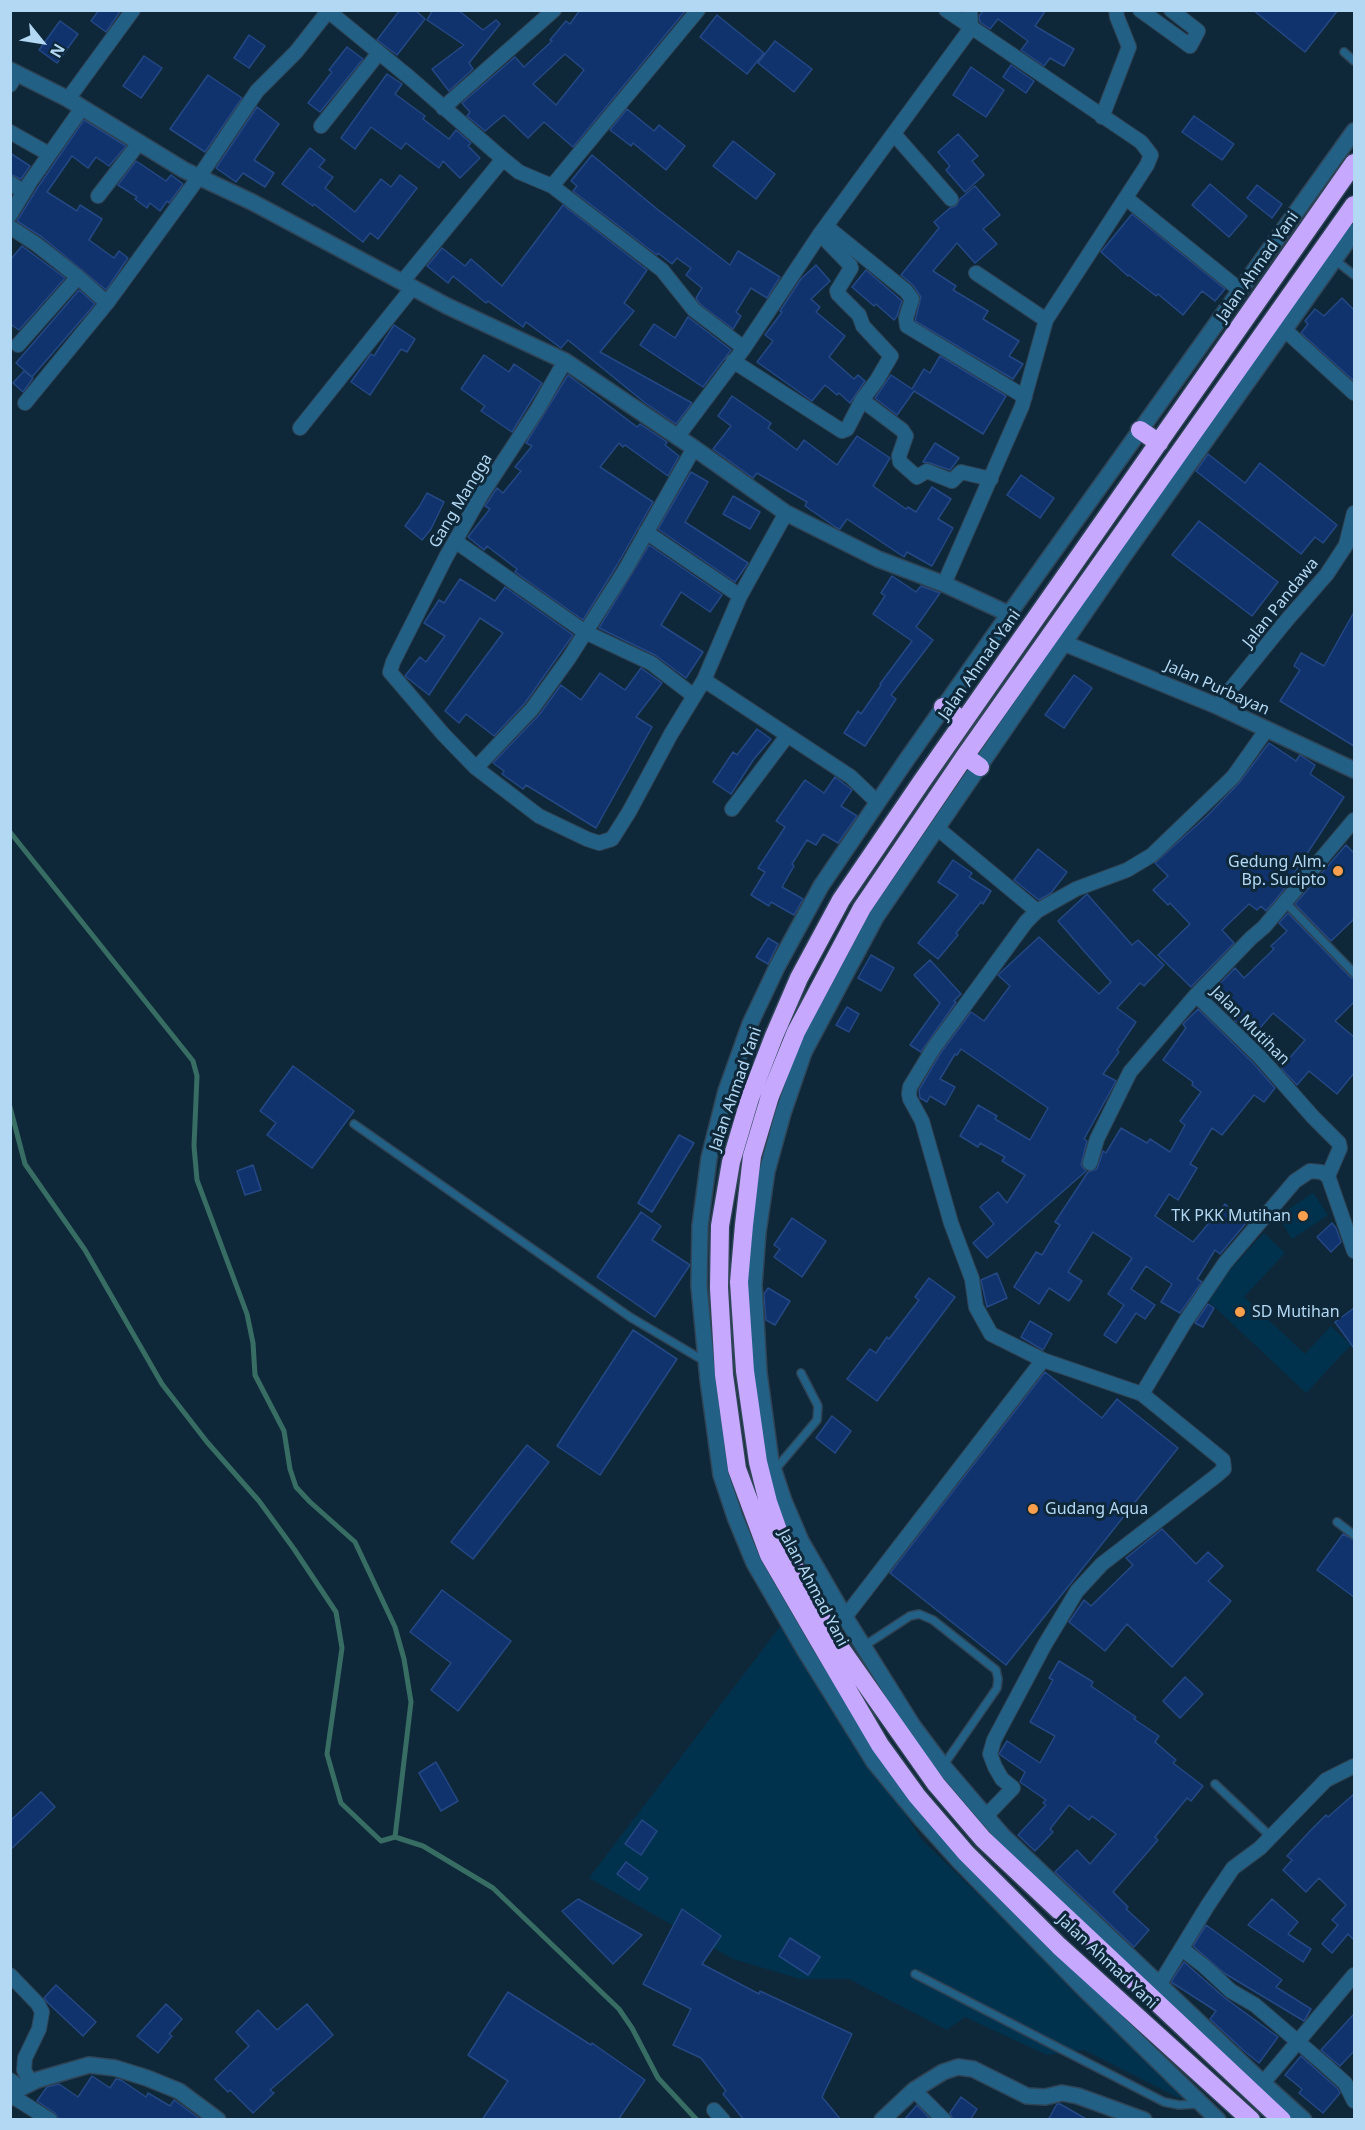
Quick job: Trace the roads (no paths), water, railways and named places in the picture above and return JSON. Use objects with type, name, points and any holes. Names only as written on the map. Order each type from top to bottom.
[{"type":"highway","name":"Jalan Ahmad Yani","points":[[1251,2120],[1059,1946],[966,1853],[917,1796],[880,1745],[769,1555],[737,1469],[724,1375],[719,1288],[720,1226],[731,1162],[750,1098],[800,978],[841,900],[1159,443],[1348,186],[1354,163]]},
{"type":"highway","name":"Jalan Ahmad Yani","points":[[1282,2120],[983,1839],[936,1784],[829,1632],[785,1550],[768,1502],[758,1461],[745,1371],[739,1282],[752,1156],[770,1096],[796,1032],[862,908],[965,756],[1117,553],[1354,205]]},
{"type":"highway","points":[[1140,430],[1159,443]]},
{"type":"highway","points":[[943,707],[964,722]]},
{"type":"highway","points":[[965,756],[980,767]]},
{"type":"street","points":[[68,99],[133,10]]},
{"type":"street","points":[[552,186],[698,10]]},
{"type":"street","points":[[944,584],[1025,397],[1046,320],[1150,158],[1150,151],[1141,142],[946,10]]},
{"type":"street","points":[[678,436],[744,348],[823,230],[971,28],[970,10]]},
{"type":"street","points":[[1140,10],[1190,46],[1198,31],[1171,10]]},
{"type":"street","points":[[25,403],[107,303],[199,177],[257,91],[296,52],[328,11],[519,172],[552,186],[662,270],[694,310],[744,348]]},
{"type":"street","points":[[443,108],[549,12]]},
{"type":"street","points":[[1102,117],[1129,47],[1114,13]]},
{"type":"street","points":[[321,126],[378,54]]},
{"type":"street","points":[[13,76],[68,99],[199,177],[252,202],[447,306],[565,361],[678,436],[786,513],[878,559],[944,584],[1009,614]]},
{"type":"street","points":[[10,215],[82,108]]},
{"type":"street","points":[[1218,2120],[1084,1989],[959,1861],[874,1762],[754,1563],[721,1475],[706,1362],[699,1286],[700,1226],[709,1158],[726,1091],[750,1023],[821,886],[943,707],[1354,131]]},
{"type":"street","points":[[10,132],[49,154]]},
{"type":"street","points":[[894,134],[951,199]]},
{"type":"street","points":[[98,196],[139,143]]},
{"type":"street","points":[[300,428],[503,159]]},
{"type":"street","points":[[10,183],[24,192]]},
{"type":"street","points":[[1126,198],[1240,290]]},
{"type":"street","points":[[10,226],[78,277],[107,303]]},
{"type":"street","points":[[823,230],[906,291],[912,299],[906,318],[907,326],[1025,397]]},
{"type":"street","points":[[733,361],[842,431],[847,429],[862,400],[891,356],[863,326],[859,315],[838,294],[837,291],[851,268],[823,230]]},
{"type":"street","points":[[1304,2120],[1003,1836],[913,1726],[801,1541],[784,1501],[771,1462],[759,1373],[754,1285],[758,1232],[767,1171],[783,1113],[804,1052],[876,916],[1065,643],[1117,553],[1285,330],[1354,232]]},
{"type":"street","points":[[976,273],[1046,320]]},
{"type":"street","points":[[18,345],[78,277]]},
{"type":"street","points":[[1285,330],[1354,393]]},
{"type":"street","name":"Gang Mangga","points":[[476,768],[443,734],[390,672],[455,541],[565,361]]},
{"type":"street","points":[[862,400],[902,430],[906,436],[899,459],[914,476],[920,476],[927,471],[952,481],[961,472],[991,479]]},
{"type":"street","points":[[694,448],[625,570],[569,658],[532,709],[476,768],[539,816],[599,843],[612,839],[629,812],[670,734],[704,680],[740,596],[786,513]]},
{"type":"street","name":"Jalan Pandawa","points":[[1218,706],[1327,574],[1352,539],[1350,524],[1354,513]]},
{"type":"street","points":[[646,532],[740,596]]},
{"type":"street","points":[[455,541],[585,632],[651,663],[693,696]]},
{"type":"street","name":"Jalan Purbayan","points":[[1065,643],[1218,706],[1354,770]]},
{"type":"street","points":[[704,680],[851,777],[877,802]]},
{"type":"street","points":[[986,1816],[1013,1788],[1002,1779],[995,1767],[990,1754],[994,1740],[1044,1646],[1077,1591],[1102,1564],[1224,1469],[1223,1460],[1142,1394],[1043,1360],[991,1334],[976,1307],[972,1279],[951,1223],[922,1121],[909,1094],[910,1086],[933,1049],[964,1009],[1006,947],[1037,911],[1076,889],[1127,870],[1152,855],[1233,777],[1267,729]]},
{"type":"street","points":[[732,809],[787,736]]},
{"type":"street","name":"Jalan Mutihan","points":[[1329,1176],[1340,1148],[1339,1143],[1260,1057],[1196,995],[1286,903],[1354,820]]},
{"type":"street","points":[[937,828],[1037,911]]},
{"type":"street","points":[[1090,1163],[1097,1139],[1130,1072],[1196,995]]},
{"type":"street","points":[[1142,1394],[1185,1322],[1225,1263],[1295,1181],[1310,1171],[1322,1172],[1329,1176],[1354,1250]]},
{"type":"street","points":[[845,1617],[1043,1360]]},
{"type":"street","points":[[1159,1985],[1233,1868],[1260,1848],[1326,1780],[1354,1766]]},
{"type":"street","points":[[1182,1949],[1231,1990],[1254,2005],[1345,2083],[1354,2101]]},
{"type":"street","points":[[10,1975],[38,2004],[42,2012],[39,2029],[25,2058],[20,2087]]},
{"type":"street","points":[[1263,2083],[1354,1975]]},
{"type":"street","points":[[20,2087],[89,2065],[115,2068],[178,2091],[218,2120]]},
{"type":"street","points":[[882,2120],[914,2090],[943,2072],[958,2067],[973,2069],[1027,2096],[1045,2097],[1062,2093],[1078,2096],[1144,2120]]},
{"type":"street","points":[[20,2087],[50,2120]]},
{"type":"street","points":[[914,2090],[944,2120]]},
{"type":"lane","points":[[1344,52],[1354,61]]},
{"type":"lane","points":[[1335,260],[1354,275]]},
{"type":"lane","points":[[1286,903],[1354,973]]},
{"type":"lane","points":[[354,1124],[630,1317],[706,1362]]},
{"type":"lane","points":[[774,1471],[817,1420],[818,1406],[801,1373]]},
{"type":"lane","points":[[1337,1522],[1354,1535]]},
{"type":"lane","points":[[864,1646],[910,1617],[919,1614],[933,1620],[996,1670],[997,1688],[944,1766]]},
{"type":"lane","points":[[1215,1784],[1270,1836]]},
{"type":"lane","points":[[915,1974],[1164,2102],[1179,2105],[1202,2104]]},
{"type":"waterway","points":[[10,832],[193,1061],[197,1076],[194,1146],[197,1180],[247,1314],[253,1343],[255,1375],[284,1431],[290,1469],[296,1487],[355,1542],[395,1627],[404,1659],[411,1702],[395,1837]]},
{"type":"waterway","points":[[10,1107],[25,1164],[85,1250],[162,1384],[207,1442],[259,1501],[336,1612],[342,1648],[327,1754],[341,1803],[381,1841],[395,1837],[423,1846],[493,1888],[619,2009],[632,2028],[658,2078],[697,2120]]},
{"type":"place","name":"Gedung Alm. Bp. Sucipto","points":[[1338,871]]},
{"type":"place","name":"TK PKK Mutihan","points":[[1303,1216]]},
{"type":"place","name":"SD Mutihan","points":[[1240,1312]]},
{"type":"place","name":"Gudang Aqua","points":[[1033,1509]]}]
